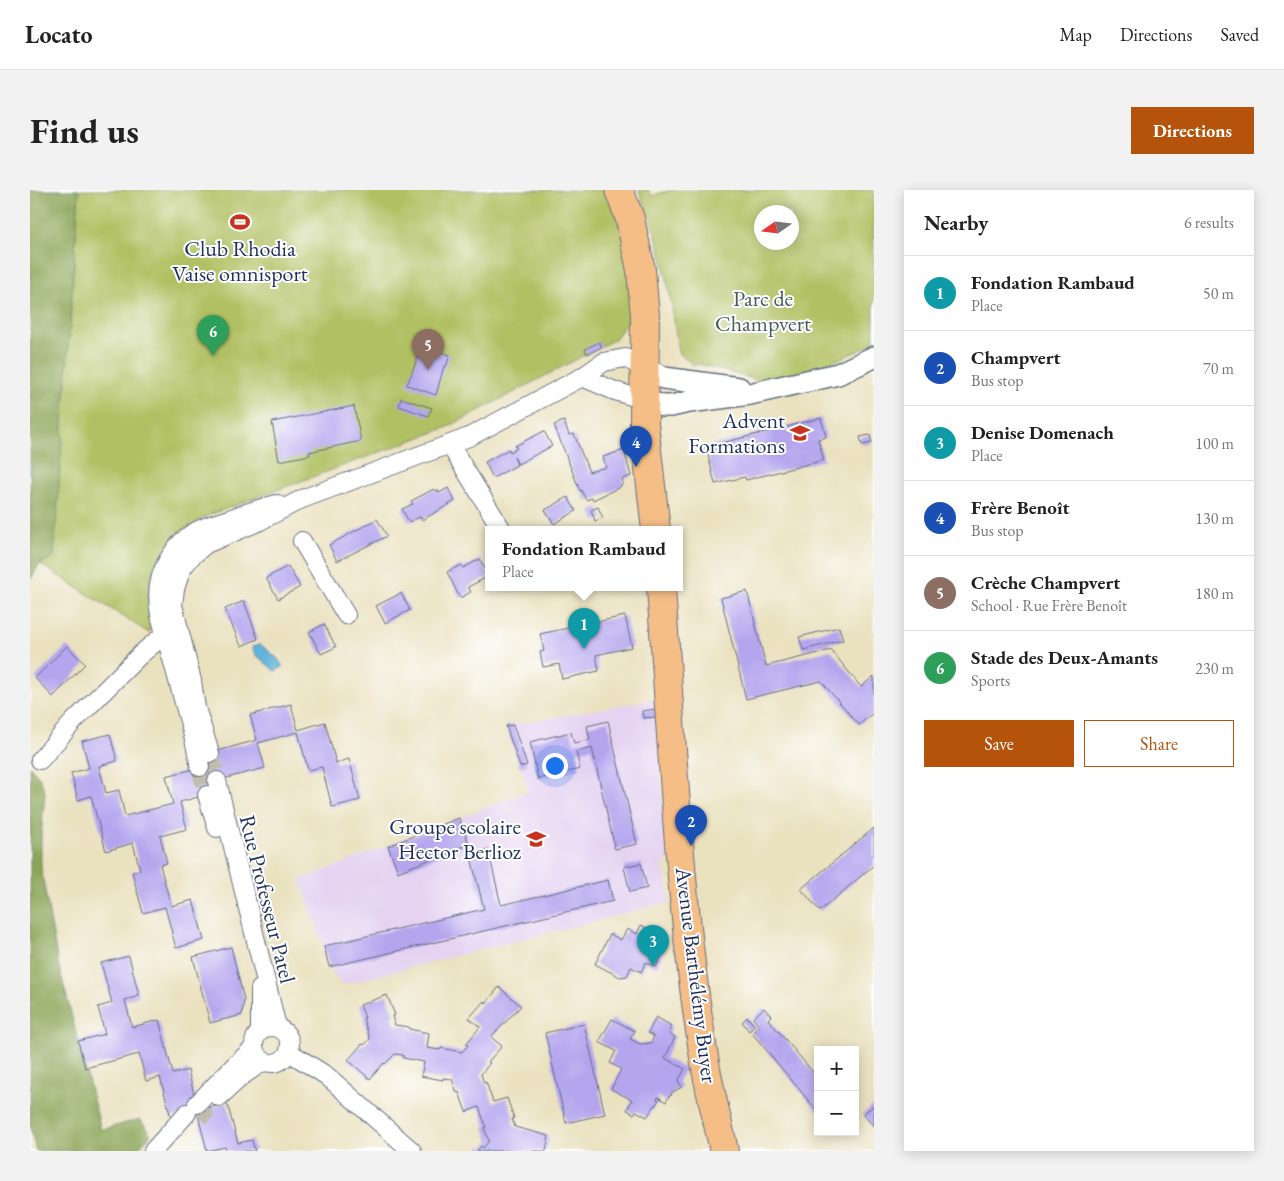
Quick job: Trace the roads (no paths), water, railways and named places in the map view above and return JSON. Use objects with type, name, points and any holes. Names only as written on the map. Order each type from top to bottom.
[{"type":"main road","points":[[620,190],[630,219],[641,270],[645,316],[644,400],[646,442],[656,526]]},
{"type":"main road","name":"Avenue Barthélémy Buyer","points":[[661,591],[682,873],[692,963],[703,1052],[724,1151]]},
{"type":"street","points":[[582,377],[615,391],[663,406],[672,406],[764,391],[838,374],[874,357]]},
{"type":"street","points":[[210,753],[200,722],[192,681],[171,629],[160,615],[158,600],[159,582],[165,566],[177,547],[192,534],[210,525],[261,508],[302,499],[469,437],[582,377],[604,362],[625,358],[664,378],[764,391]]},
{"type":"street","points":[[450,444],[500,526]]},
{"type":"street","points":[[302,541],[346,615]]},
{"type":"street","points":[[40,760],[72,722],[140,655],[171,629]]},
{"type":"street","points":[[171,629],[200,768]]},
{"type":"street","name":"Rue Professeur Patel","points":[[260,1031],[260,988],[257,972],[212,788],[277,1028]]},
{"type":"street","points":[[265,1028],[277,1028],[287,1034],[290,1046],[289,1052],[281,1061],[275,1063],[259,1055],[254,1042],[260,1031],[265,1028]]},
{"type":"street","points":[[289,1052],[327,1076],[412,1151]]},
{"type":"street","points":[[162,1151],[175,1143],[234,1066],[259,1055]]},
{"type":"street","points":[[153,1151],[198,1111]]},
{"type":"water","points":[[260,644],[278,659],[283,667],[275,671],[255,654],[252,647]]},
{"type":"tunnel","points":[[210,753],[217,781]]},
{"type":"tunnel","points":[[200,767],[207,795]]},
{"type":"tunnel","points":[[199,1118],[208,1108]]},
{"type":"place","name":"Club Rhodia Vaise omnisport","points":[[240,222]]},
{"type":"place","name":"Stade des Deux-Amants","points":[[213,356]]},
{"type":"place","name":"Crèche Champvert","points":[[428,370]]},
{"type":"place","name":"Advent Formations","points":[[800,433]]},
{"type":"place","name":"Frère Benoît","points":[[636,467]]},
{"type":"place","name":"Fondation Rambaud","points":[[584,649]]},
{"type":"place","name":"Groupe scolaire Hector Berlioz","points":[[536,839]]},
{"type":"place","name":"Champvert","points":[[691,846]]},
{"type":"place","name":"Denise Domenach","points":[[653,966]]},
{"type":"park label","name":"Parc de Champvert","points":[[763,310]]}]
